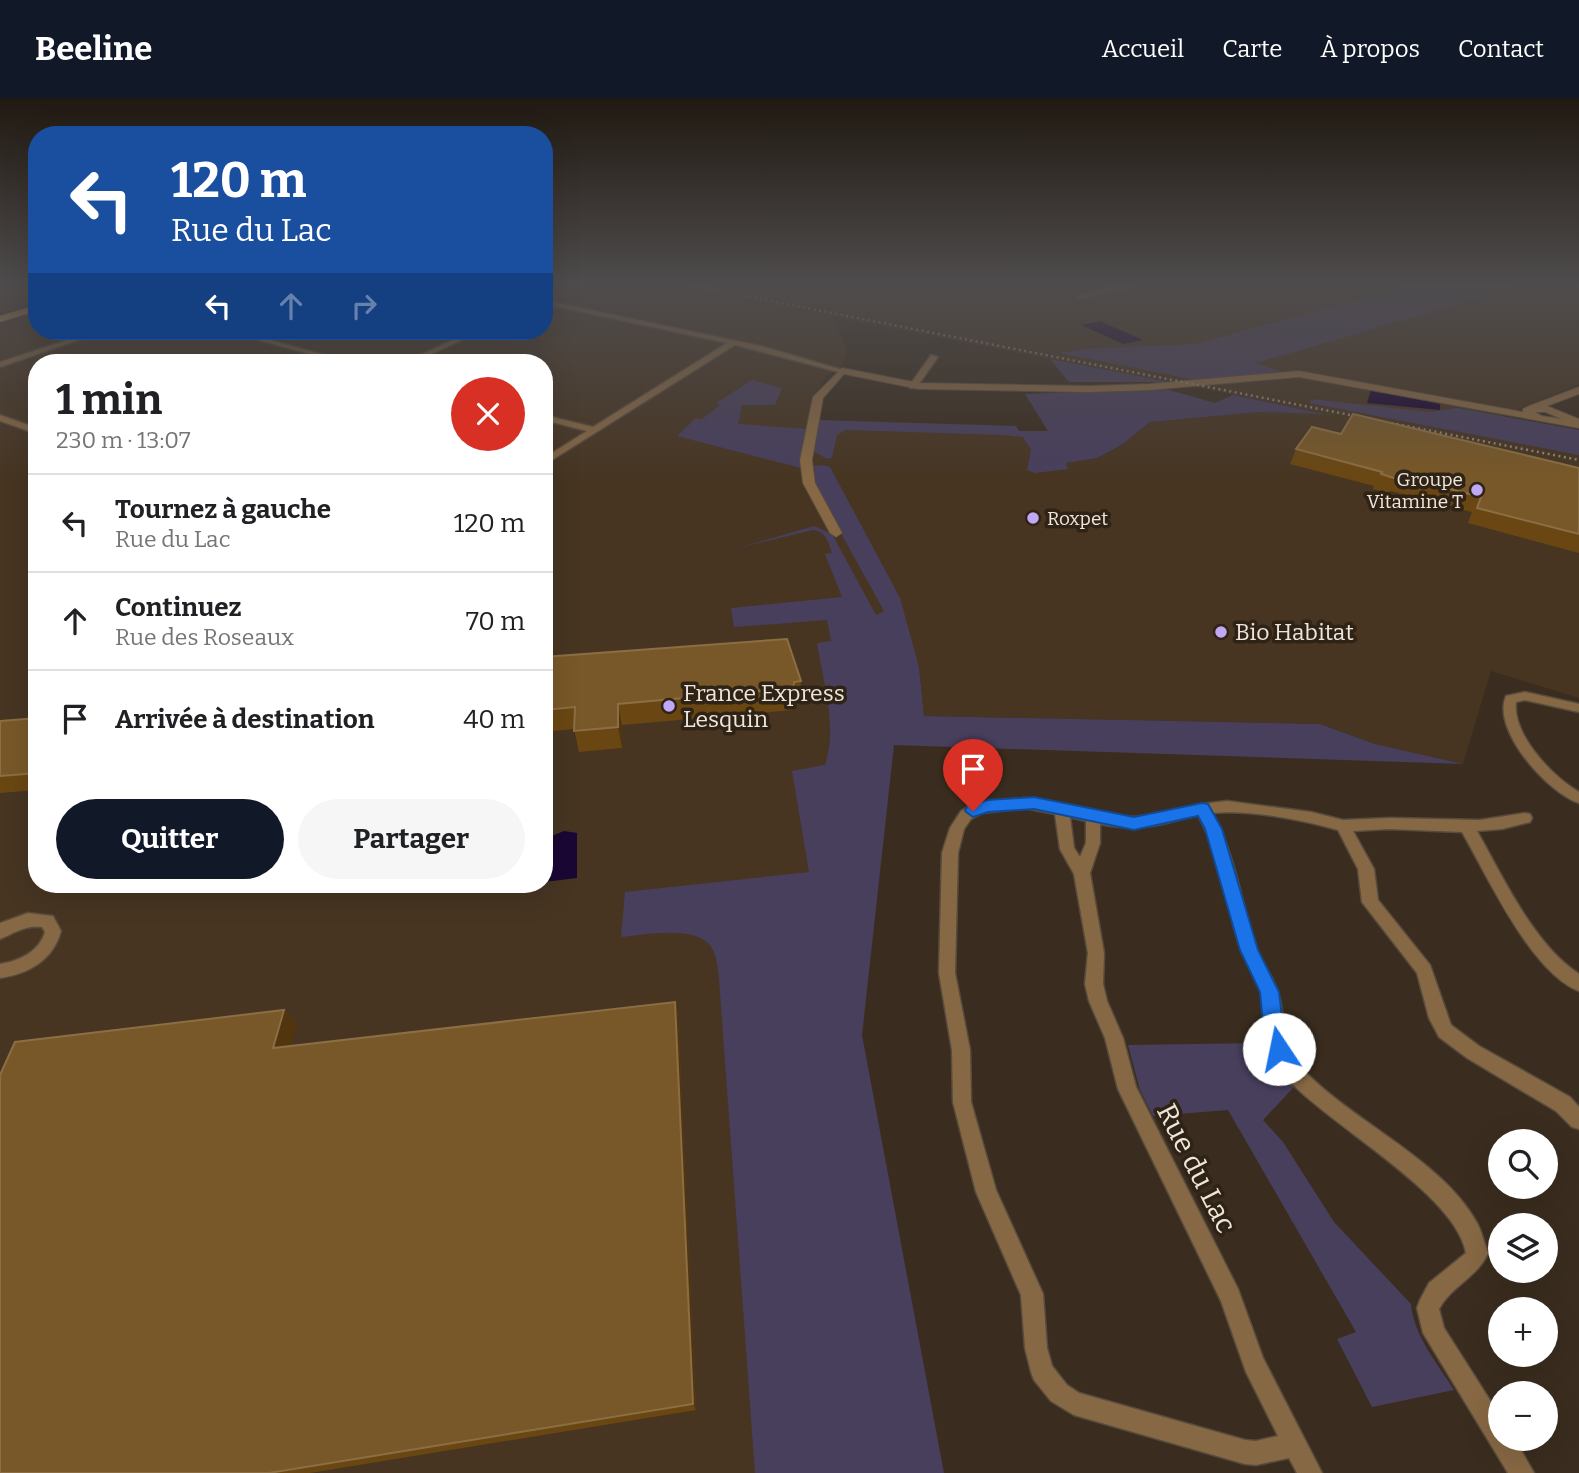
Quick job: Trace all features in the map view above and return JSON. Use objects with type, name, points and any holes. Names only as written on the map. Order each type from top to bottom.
[{"type":"street","points":[[553,456],[721,350]]},
{"type":"street","points":[[764,350],[913,386],[1133,388],[1293,373],[1496,410],[1532,411],[1579,424]]},
{"type":"street","points":[[0,365],[28,356]]},
{"type":"street","points":[[913,386],[934,357]]},
{"type":"street","points":[[836,533],[809,483],[806,460],[818,397],[842,371]]},
{"type":"street","points":[[1532,411],[1579,390]]},
{"type":"street","points":[[1556,416],[1551,406],[1559,397]]},
{"type":"street","points":[[0,418],[28,428]]},
{"type":"street","points":[[553,419],[594,430]]},
{"type":"street","points":[[1579,708],[1520,696],[1510,699],[1507,706],[1517,732],[1534,761],[1552,781],[1579,798]]},
{"type":"street","points":[[1294,1445],[1256,1453],[1245,1452],[1074,1403],[1059,1393],[1042,1372],[1036,1348],[1032,1294],[986,1192],[962,1102],[961,1050],[947,973],[951,843],[961,821],[979,808],[1025,803],[1134,824],[1227,806],[1311,817],[1343,826],[1497,826],[1525,818]]},
{"type":"street","name":"Rue du Lac","points":[[1062,809],[1067,849],[1082,873],[1096,953],[1095,992],[1114,1038],[1127,1089],[1230,1297],[1250,1353],[1310,1473]]},
{"type":"street","points":[[1202,809],[1213,829],[1249,950],[1269,992],[1274,1033],[1284,1059],[1312,1090],[1438,1192],[1472,1233],[1477,1253],[1473,1260],[1437,1291],[1428,1308],[1434,1333],[1488,1419]]},
{"type":"street","name":"Rue du Lac","points":[[1082,873],[1093,843],[1093,816]]},
{"type":"street","points":[[1343,826],[1366,869],[1370,902],[1424,970],[1438,1018],[1445,1031],[1462,1046],[1576,1112]]},
{"type":"street","points":[[1466,826],[1543,953],[1563,974],[1579,983]]},
{"type":"street","points":[[0,932],[15,923],[33,919],[47,921],[53,931],[48,944],[35,958],[16,968],[0,971]]},
{"type":"street","points":[[1508,1451],[1522,1473]]},
{"type":"shaded area","points":[[0,350],[847,350],[842,365],[829,374],[812,397],[808,429],[1019,431],[1031,450],[1068,468],[1065,463],[1097,458],[1123,444],[1150,422],[1258,412],[1319,413],[1192,386],[1209,382],[1170,382],[1005,350],[1579,350],[1579,384],[1501,416],[1579,430],[1579,698],[1491,671],[1463,764],[1375,744],[1320,724],[924,716],[919,667],[828,891],[943,1473],[0,1473]]},
{"type":"shaded area","points":[[1076,350],[1300,350],[1256,363],[1282,372],[1196,380],[1059,353]]},
{"type":"shaded area","points":[[1050,359],[1170,382],[1069,382]]},
{"type":"shaded area","points":[[752,380],[782,388],[775,405],[742,405],[738,424],[808,429],[801,468],[677,436],[696,418],[702,419],[720,405],[716,403]]},
{"type":"shaded area","points":[[1166,389],[1215,403],[1233,395],[1324,414],[1258,412],[1150,422],[1123,444],[1097,458],[1066,463],[1068,469],[1035,473],[1027,470],[1031,450],[1023,437],[1004,435],[845,430],[837,435],[832,458],[827,459],[813,451],[813,439],[819,420],[1016,426],[1019,431],[1048,431],[1025,394]]},
{"type":"shaded area","points":[[1371,390],[1440,404],[1440,410],[1367,403]]},
{"type":"shaded area","points":[[1311,399],[1430,412],[1457,408],[1579,430],[1579,455],[1310,403]]},
{"type":"shaded area","points":[[814,466],[830,467],[900,598],[919,667],[924,716],[1320,724],[1375,744],[1463,764],[894,745],[862,1035],[944,1473],[755,1473],[716,958],[708,943],[686,934],[658,933],[621,937],[625,892],[809,872],[792,771],[825,765],[829,750],[830,720],[817,643],[831,641],[827,620],[734,627],[731,608],[842,597],[825,554],[832,553],[826,538],[818,531],[738,548],[814,526],[832,534],[876,615],[884,611],[816,488]]},
{"type":"shaded area","points":[[564,831],[577,833],[577,878],[553,881],[553,835]]},
{"type":"shaded area","points":[[1264,1043],[1275,1066],[1294,1087],[1263,1120],[1283,1142],[1334,1222],[1411,1304],[1421,1338],[1454,1390],[1372,1407],[1337,1339],[1356,1332],[1228,1110],[1153,1116],[1140,1090],[1128,1045]]},
{"type":"building","name":"Groupe Vitamine T","points":[[1353,414],[1579,468],[1579,534],[1477,508],[1481,497],[1399,476],[1397,479],[1381,474],[1382,472],[1296,449],[1312,427],[1341,434]]},
{"type":"building","points":[[787,639],[801,681],[794,682],[794,688],[618,704],[618,727],[574,731],[575,707],[553,709],[553,656]]},
{"type":"building","points":[[28,719],[28,774],[0,776],[0,721]]},
{"type":"building","points":[[675,1002],[693,1404],[269,1473],[0,1473],[0,1075],[15,1042],[284,1010],[273,1048]]},
{"type":"railway","points":[[1021,350],[1579,460]]},
{"type":"place","name":"Groupe Vitamine T","points":[[1477,490]]},
{"type":"place","name":"Roxpet","points":[[1033,518]]},
{"type":"place","name":"Bio Habitat","points":[[1221,632]]},
{"type":"place","name":"France Express Lesquin","points":[[669,706]]},
{"type":"route","points":[[973,811],[988,806],[1034,803],[1114,822],[1134,824],[1202,809],[1211,822],[1249,950],[1272,1001],[1274,1033],[1279,1049]]}]
